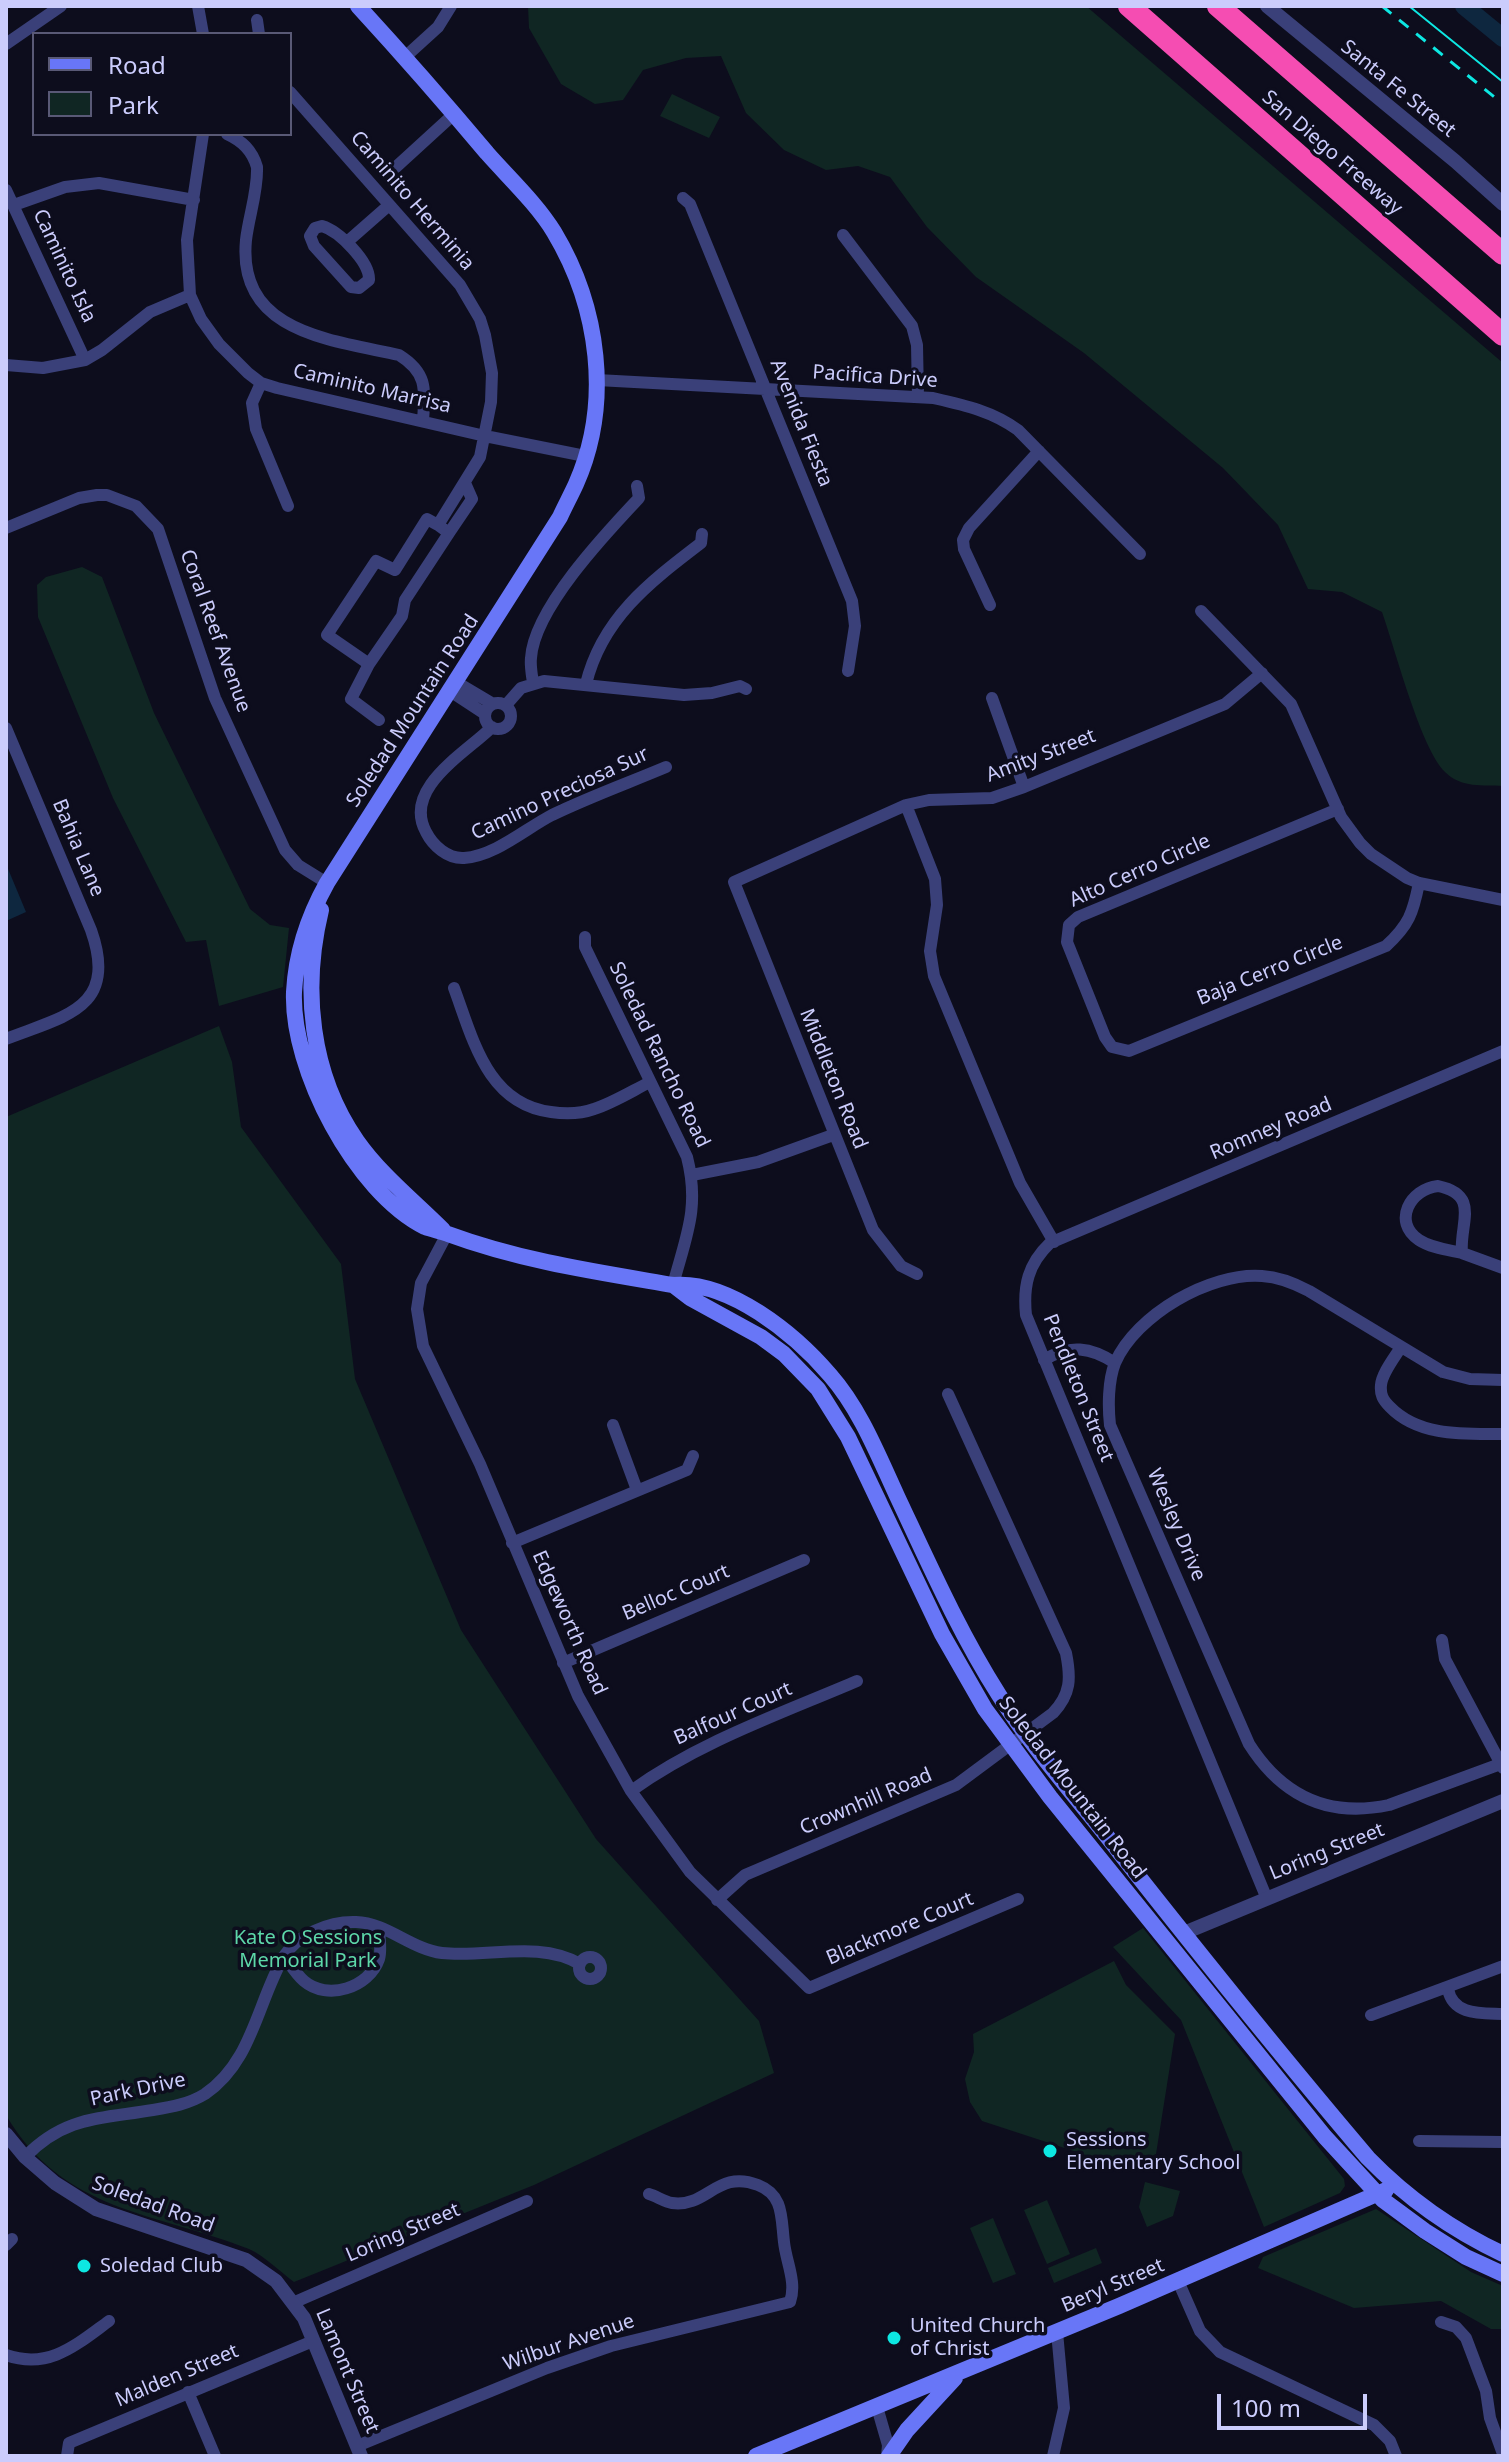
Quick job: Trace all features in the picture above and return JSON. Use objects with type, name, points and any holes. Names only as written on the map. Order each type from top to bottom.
[{"type":"highway","name":"San Diego Freeway","points":[[1129,6],[1503,335]]},
{"type":"highway","name":"San Diego Freeway","points":[[1218,6],[1503,254]]},
{"type":"main road","name":"Soledad Mountain Road","points":[[358,6],[553,229],[579,282],[595,348],[597,380],[595,415],[585,456],[577,483],[560,517],[327,883],[306,927],[294,993],[306,1064],[325,1113],[356,1164],[388,1198],[426,1227],[506,1254],[673,1285],[690,1283],[712,1289],[746,1306],[796,1340],[832,1377],[865,1428],[958,1625],[1001,1698],[1064,1786],[1340,2125],[1395,2186],[1462,2233],[1503,2254]]},
{"type":"main road","points":[[327,883],[311,960],[310,992],[312,1023],[327,1080],[356,1140],[394,1184],[447,1234]]},
{"type":"main road","name":"Soledad Mountain Road","points":[[673,1285],[690,1298],[761,1337],[784,1354],[818,1389],[848,1437],[942,1634],[985,1709],[1011,1746],[1325,2137],[1377,2194],[1425,2231],[1466,2257],[1503,2274]]},
{"type":"main road","name":"Beryl Street","points":[[756,2456],[1178,2281],[1395,2186]]},
{"type":"main road","points":[[888,2456],[916,2420],[960,2373]]},
{"type":"street","points":[[6,44],[61,6]]},
{"type":"street","points":[[198,6],[203,32]]},
{"type":"street","points":[[405,57],[438,27],[451,6]]},
{"type":"street","name":"Santa Fe Street","points":[[1267,6],[1503,204]]},
{"type":"street","points":[[257,20],[259,32]]},
{"type":"street","name":"Caminito Herminia","points":[[292,94],[460,285],[480,319],[492,373],[491,402],[480,457],[465,483],[438,525],[427,519],[395,570],[376,561],[327,635],[369,664]]},
{"type":"street","points":[[396,167],[454,114]]},
{"type":"street","points":[[6,365],[43,368],[85,360],[150,312],[190,295],[187,240],[203,136]]},
{"type":"street","points":[[231,136],[243,142],[257,167],[246,242],[252,283],[262,302],[284,323],[308,335],[399,355],[408,360],[419,372],[425,387],[423,421]]},
{"type":"street","points":[[14,205],[65,187],[99,183],[194,200]]},
{"type":"street","name":"Caminito Isla","points":[[6,190],[85,360]]},
{"type":"street","name":"Avenida Fiesta","points":[[683,198],[690,204],[852,601],[855,626],[848,671]]},
{"type":"street","points":[[347,242],[388,206]]},
{"type":"street","points":[[6,227],[19,221]]},
{"type":"street","points":[[322,226],[332,229],[347,242],[370,273],[369,280],[359,288],[351,287],[314,246],[310,236],[315,228],[322,226]]},
{"type":"street","points":[[843,235],[912,326],[917,345],[918,397]]},
{"type":"street","name":"Caminito Marrisa","points":[[190,295],[201,319],[219,344],[261,383],[485,436],[585,456]]},
{"type":"street","name":"Pacifica Drive","points":[[597,380],[918,397],[976,408],[1002,419],[1039,451],[1140,554]]},
{"type":"street","points":[[261,383],[252,403],[256,429],[288,506]]},
{"type":"street","points":[[990,605],[964,549],[963,540],[969,528],[1039,451]]},
{"type":"street","points":[[379,720],[351,699],[369,664],[402,616],[405,600],[472,499],[465,483]]},
{"type":"street","points":[[533,683],[531,657],[538,628],[584,559],[639,498],[637,486]]},
{"type":"street","name":"Coral Reef Avenue","points":[[6,528],[79,498],[107,495],[136,506],[158,529],[215,698],[285,850],[298,865],[327,883]]},
{"type":"street","points":[[438,525],[449,533]]},
{"type":"street","points":[[586,684],[592,658],[622,611],[653,580],[701,543],[702,534]]},
{"type":"street","points":[[1201,611],[1291,704],[1338,809],[1371,854],[1419,883],[1503,900]]},
{"type":"street","name":"Amity Street","points":[[734,882],[906,805],[929,800],[992,798],[1024,787],[1225,704],[1262,673]]},
{"type":"street","points":[[453,687],[495,708],[510,712],[510,721],[504,727],[492,727],[486,721],[495,708],[521,688],[533,683],[586,684],[684,695],[712,693],[740,686],[746,689]]},
{"type":"street","points":[[992,698],[1024,787]]},
{"type":"street","name":"Camino Preciosa Sur","points":[[492,727],[427,787],[421,806],[423,827],[430,841],[446,854],[461,858],[480,856],[553,815],[666,767]]},
{"type":"street","name":"Bahia Lane","points":[[6,728],[96,945],[99,972],[96,987],[83,1006],[6,1039]]},
{"type":"street","points":[[906,805],[935,879],[937,905],[930,951],[934,976],[1020,1183],[1054,1242]]},
{"type":"street","name":"Alto Cerro Circle","points":[[1105,1037],[1067,942],[1069,925],[1078,917],[1338,809]]},
{"type":"street","name":"Middleton Road","points":[[734,882],[873,1230],[901,1266],[917,1274]]},
{"type":"street","name":"Baja Cerro Circle","points":[[1105,1037],[1112,1047],[1129,1051],[1386,946],[1404,929],[1413,911],[1419,883]]},
{"type":"street","name":"Soledad Rancho Road","points":[[585,937],[585,947],[687,1157],[692,1175],[694,1207],[673,1285]]},
{"type":"street","points":[[454,988],[480,1058],[490,1076],[514,1100],[540,1111],[566,1114],[594,1109],[650,1082]]},
{"type":"street","name":"Romney Road","points":[[1054,1242],[1503,1051]]},
{"type":"street","points":[[692,1175],[758,1162],[833,1135]]},
{"type":"street","points":[[1462,1253],[1461,1243],[1467,1219],[1463,1200],[1456,1193],[1438,1186],[1420,1191],[1407,1210],[1411,1231],[1427,1244],[1503,1268]]},
{"type":"street","name":"Edgeworth Road","points":[[447,1234],[421,1283],[417,1309],[423,1346],[480,1464],[563,1663],[631,1791],[690,1872],[799,1981]]},
{"type":"street","name":"Pendleton Street","points":[[1054,1242],[1040,1253],[1028,1275],[1024,1292],[1026,1315],[1267,1899]]},
{"type":"street","name":"Wesley Drive","points":[[1502,1765],[1373,1809],[1336,1808],[1309,1801],[1263,1766],[1249,1744],[1110,1425],[1108,1413],[1115,1363],[1134,1335],[1192,1291],[1229,1278],[1262,1275],[1287,1280],[1309,1291],[1443,1372],[1470,1379],[1503,1380]]},
{"type":"street","points":[[1401,1347],[1380,1383],[1382,1399],[1398,1415],[1431,1430],[1458,1434],[1503,1434]]},
{"type":"street","points":[[1044,1360],[1070,1348],[1081,1348],[1099,1352],[1115,1363]]},
{"type":"street","points":[[948,1394],[1066,1653],[1070,1686],[1063,1702],[1027,1733]]},
{"type":"street","points":[[613,1425],[637,1490]]},
{"type":"street","points":[[512,1543],[687,1470],[693,1456]]},
{"type":"street","name":"Belloc Court","points":[[563,1663],[804,1560]]},
{"type":"street","points":[[1442,1640],[1445,1659],[1502,1765]]},
{"type":"street","name":"Balfour Court","points":[[631,1791],[692,1752],[857,1681]]},
{"type":"street","name":"Crownhill Road","points":[[717,1900],[745,1875],[956,1785],[1027,1733]]},
{"type":"street","name":"Loring Street","points":[[1170,1946],[1184,1933],[1503,1801]]},
{"type":"street","name":"Blackmore Court","points":[[799,1981],[814,1988],[1018,1899]]},
{"type":"street","name":"Park Drive","points":[[25,2157],[51,2134],[72,2124],[185,2104],[204,2095],[237,2062],[284,1956],[306,1936],[331,1924],[354,1922],[379,1927],[431,1951],[481,1954],[528,1951],[568,1957],[580,1964]]},
{"type":"street","points":[[284,1956],[303,1980],[313,1986],[331,1990],[354,1986],[371,1971],[379,1958],[379,1927]]},
{"type":"street","points":[[1371,2015],[1448,1989],[1503,1966]]},
{"type":"street","points":[[1448,1989],[1449,1995],[1461,2009],[1503,2014]]},
{"type":"street","name":"Soledad Road","points":[[6,2134],[25,2157],[64,2191],[96,2209],[246,2260],[276,2281],[295,2302]]},
{"type":"street","points":[[1419,2141],[1503,2142]]},
{"type":"street","name":"Wilbur Avenue","points":[[359,2451],[547,2368],[611,2346],[790,2302],[794,2291],[784,2242],[782,2209],[769,2189],[746,2180],[730,2181],[694,2200],[672,2203],[649,2194]]},
{"type":"street","name":"Loring Street","points":[[295,2302],[527,2201]]},
{"type":"street","points":[[1178,2281],[1200,2331],[1220,2352],[1374,2425],[1390,2441],[1396,2456]]},
{"type":"street","name":"Lamont Street","points":[[295,2302],[359,2451]]},
{"type":"street","points":[[6,2355],[44,2360],[69,2350],[109,2321]]},
{"type":"street","points":[[1441,2322],[1456,2327],[1466,2338],[1486,2391],[1490,2418],[1503,2454]]},
{"type":"street","points":[[1053,2456],[1064,2408],[1057,2332]]},
{"type":"street","name":"Malden Street","points":[[67,2456],[69,2443],[313,2341]]},
{"type":"street","points":[[188,2392],[215,2456]]},
{"type":"street","points":[[1490,2408],[1503,2403]]},
{"type":"street","points":[[877,2407],[888,2445],[888,2456]]},
{"type":"green space","points":[[528,6],[1086,6],[1503,363],[1503,786],[1472,785],[1458,781],[1445,772],[1436,760],[1418,721],[1382,612],[1342,592],[1308,589],[1278,525],[1223,468],[1084,353],[976,277],[927,227],[890,177],[858,166],[826,170],[784,150],[746,113],[721,56],[686,58],[643,70],[623,100],[595,104],[561,84],[529,28]]},
{"type":"green space","points":[[672,94],[720,117],[709,138],[660,116]]},
{"type":"green space","points":[[82,567],[102,577],[154,713],[250,909],[270,925],[289,928],[283,987],[219,1006],[206,940],[186,942],[113,798],[38,617],[37,585],[46,577]]},
{"type":"green space","name":"Kate O Sessions Memorial Park","points":[[219,1026],[232,1062],[241,1127],[341,1264],[355,1379],[461,1630],[596,1839],[759,2021],[774,2073],[534,2185],[294,2282],[249,2249],[114,2205],[83,2191],[55,2172],[29,2147],[6,2115],[6,1117]]},
{"type":"green space","points":[[1143,1928],[1344,2179],[1345,2186],[1340,2193],[1264,2227],[1181,2020],[1113,1947]]},
{"type":"green space","points":[[1114,1961],[1126,1985],[1175,2034],[1156,2154],[1135,2166],[1086,2155],[982,2121],[970,2102],[965,2079],[974,2052],[973,2034]]},
{"type":"green space","points":[[1145,2182],[1180,2191],[1173,2216],[1147,2227],[1139,2207]]},
{"type":"green space","points":[[1047,2200],[1070,2254],[1047,2264],[1024,2210]]},
{"type":"green space","points":[[1376,2209],[1471,2272],[1503,2286],[1503,2329],[1491,2329],[1441,2301],[1354,2308],[1258,2268],[1263,2257]]},
{"type":"green space","points":[[993,2218],[1016,2274],[993,2283],[970,2228]]},
{"type":"green space","points":[[1096,2248],[1102,2263],[1054,2283],[1048,2268]]},
{"type":"water","points":[[6,864],[26,912],[6,921]]},
{"type":"waterway","points":[[1464,6],[1503,38]]},
{"type":"tram line","points":[[1409,6],[1503,82]]},
{"type":"railway","points":[[1382,6],[1503,104]]},
{"type":"place","name":"Sessions Elementary School","points":[[1050,2151]]},
{"type":"place","name":"Soledad Club","points":[[84,2266]]},
{"type":"place","name":"United Church of Christ","points":[[894,2338]]}]
